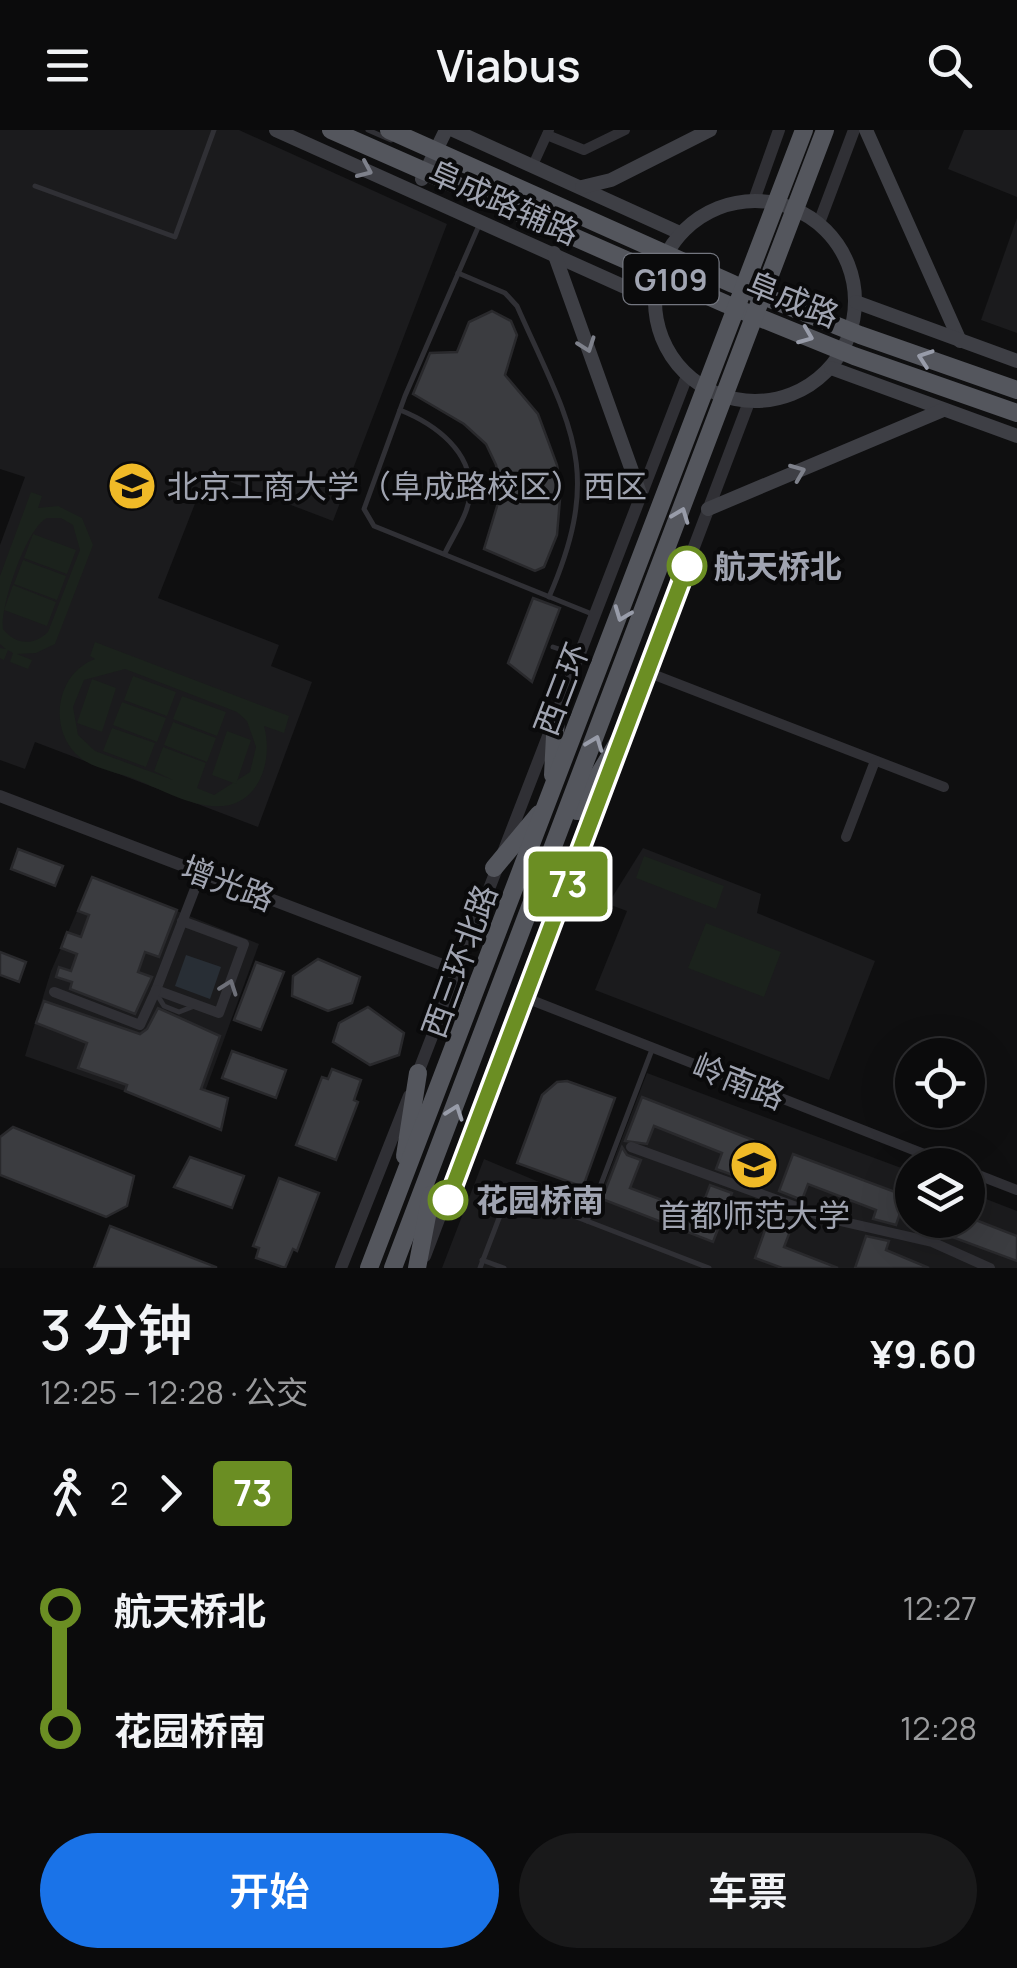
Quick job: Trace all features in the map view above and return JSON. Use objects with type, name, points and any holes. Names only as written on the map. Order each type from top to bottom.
[{"type":"highway","name":"阜成路","points":[[331,130],[726,304],[1017,416]]},
{"type":"highway","name":"阜成路","points":[[389,130],[751,291],[1017,390]]},
{"type":"highway","name":"西三环","points":[[369,1268],[804,130]]},
{"type":"highway","name":"西三环","points":[[393,1268],[438,1158],[825,130]]},
{"type":"highway","points":[[494,868],[551,798],[556,716]]},
{"type":"highway","points":[[553,850],[622,736]]},
{"type":"highway","points":[[400,1191],[418,1073]]},
{"type":"highway","points":[[419,1268],[438,1158]]},
{"type":"main road","name":"阜成路辅路","points":[[276,130],[654,300]]},
{"type":"main road","name":"阜成路辅路","points":[[449,130],[680,233]]},
{"type":"main road","points":[[416,192],[449,130]]},
{"type":"main road","points":[[582,187],[611,180],[710,130]]},
{"type":"main road","points":[[866,130],[960,341]]},
{"type":"main road","points":[[754,200],[796,210],[819,224],[845,256],[856,302],[850,336],[831,368],[798,393],[748,402],[717,395],[686,376],[661,338],[654,300],[665,255],[680,233],[715,208],[754,200]]},
{"type":"main road","points":[[554,254],[641,496]]},
{"type":"main road","name":"阜成路","points":[[856,302],[1017,361]]},
{"type":"main road","name":"阜成路","points":[[831,368],[1017,436]]},
{"type":"main road","points":[[708,509],[943,410]]},
{"type":"street","points":[[533,166],[548,132],[584,150],[624,130]]},
{"type":"street","points":[[754,200],[780,130]]},
{"type":"street","points":[[819,224],[854,130]]},
{"type":"street","name":"西三环北路","points":[[342,1268],[686,376]]},
{"type":"street","points":[[419,1268],[526,998],[748,402]]},
{"type":"street","points":[[646,672],[944,787]]},
{"type":"street","points":[[846,837],[875,761]]},
{"type":"street","name":"增光路","points":[[0,796],[456,970]]},
{"type":"street","points":[[54,992],[140,1024],[201,873]]},
{"type":"street","points":[[156,990],[219,1013],[244,944],[182,921]]},
{"type":"street","name":"岭南路","points":[[526,998],[909,1148]]},
{"type":"street","points":[[632,1147],[827,1218],[932,1242],[990,1268]]},
{"type":"street","points":[[985,1178],[1017,1190]]},
{"type":"lane","points":[[35,186],[175,237],[214,130]]},
{"type":"lane","points":[[368,130],[404,146],[412,130]]},
{"type":"lane","points":[[481,221],[400,410],[364,509],[374,526],[595,615]]},
{"type":"lane","points":[[458,273],[504,294],[517,306],[566,414],[577,454],[577,521],[549,598]]},
{"type":"lane","points":[[892,390],[897,376],[1017,416]]},
{"type":"lane","points":[[400,410],[436,428],[456,448],[468,473],[470,496],[445,554]]},
{"type":"lane","points":[[553,647],[579,656]]},
{"type":"lane","points":[[587,1221],[653,1047]]},
{"type":"lane","points":[[480,1268],[509,1192],[709,1268]]},
{"type":"lane","points":[[482,1260],[504,1268]]},
{"type":"shaded area","name":"北京工商大学（阜成路校区）西区","points":[[0,130],[239,130],[447,224],[333,521],[207,473],[158,598],[279,645],[271,666],[312,682],[258,827],[35,742],[25,769],[0,760],[0,545],[25,477],[0,469]]},
{"type":"shaded area","points":[[964,130],[1017,130],[1017,197],[948,169]]},
{"type":"shaded area","points":[[1017,218],[1017,333],[981,320]]},
{"type":"shaded area","points":[[31,492],[42,496],[38,508],[58,506],[82,518],[93,545],[55,644],[36,653],[17,654],[32,660],[28,669],[10,662],[13,653],[8,650],[4,660],[0,658],[0,648],[6,649],[0,644],[0,576]],"holes":[[[47,518],[61,518],[73,525],[80,550],[48,632],[37,640],[19,641],[3,629],[16,569],[39,525]]]},
{"type":"shaded area","points":[[33,534],[76,550],[67,574],[24,558]]},
{"type":"shaded area","points":[[23,560],[66,576],[57,600],[14,584]]},
{"type":"shaded area","points":[[13,585],[56,602],[47,626],[4,610]]},
{"type":"shaded area","points":[[95,642],[289,716],[284,733],[264,726],[267,754],[259,781],[251,792],[241,801],[227,805],[201,805],[81,759],[62,729],[61,701],[72,676],[95,659],[90,656]],"holes":[[[125,669],[237,712],[247,721],[256,747],[250,772],[214,795],[197,788],[206,763],[163,747],[154,771],[173,780],[95,751],[78,735],[73,707],[84,680]]]},
{"type":"shaded area","points":[[133,676],[176,692],[167,716],[124,700]]},
{"type":"shaded area","points":[[92,679],[116,688],[102,732],[77,723]]},
{"type":"shaded area","points":[[182,696],[226,712],[217,736],[173,719]]},
{"type":"shaded area","points":[[122,702],[166,718],[157,742],[113,725]]},
{"type":"shaded area","points":[[173,722],[216,738],[207,762],[164,745]]},
{"type":"shaded area","points":[[112,728],[155,743],[146,767],[103,751]]},
{"type":"shaded area","points":[[227,731],[251,740],[236,784],[212,775]]},
{"type":"shaded area","points":[[643,848],[761,894],[757,913],[875,961],[829,1080],[595,990],[627,911],[608,904]]},
{"type":"shaded area","points":[[644,856],[724,886],[716,909],[636,878]]},
{"type":"shaded area","points":[[92,877],[259,944],[196,1116],[25,1056],[51,971]]},
{"type":"shaded area","points":[[706,923],[781,952],[764,997],[688,968]]},
{"type":"shaded area","points":[[186,955],[221,967],[210,999],[175,986]]},
{"type":"shaded area","name":"首都师范大学","points":[[647,1073],[895,1166],[895,1238],[985,1238],[985,1199],[1017,1211],[1017,1268],[442,1268],[484,1159],[596,1206]]},
{"type":"building","points":[[492,311],[511,321],[517,335],[505,375],[538,414],[561,487],[557,535],[544,567],[535,571],[484,549],[501,493],[496,465],[486,444],[464,424],[413,394],[430,353],[457,352],[469,322]]},
{"type":"building","points":[[533,598],[560,608],[532,682],[508,663]]},
{"type":"building","points":[[18,849],[63,866],[55,886],[11,869]]},
{"type":"building","points":[[92,877],[177,910],[159,957],[145,952],[138,972],[152,977],[135,1014],[70,989],[72,982],[56,977],[59,967],[71,971],[77,954],[61,948],[67,932],[81,937],[89,915],[78,911]]},
{"type":"building","points":[[0,952],[26,962],[19,982],[0,975]]},
{"type":"building","points":[[318,959],[360,977],[352,1003],[328,1011],[292,996],[293,976]]},
{"type":"building","points":[[256,962],[284,972],[261,1030],[234,1020]]},
{"type":"building","points":[[44,1001],[140,1034],[158,1008],[220,1036],[201,1089],[228,1098],[221,1130],[125,1091],[127,1085],[78,1068],[87,1043],[36,1023]]},
{"type":"building","points":[[368,1007],[404,1033],[399,1055],[370,1065],[333,1042],[339,1023]]},
{"type":"building","points":[[232,1051],[286,1070],[276,1098],[222,1078]]},
{"type":"building","points":[[332,1069],[361,1080],[354,1100],[358,1102],[336,1160],[296,1145],[322,1077],[328,1079]]},
{"type":"building","points":[[567,1081],[615,1098],[583,1187],[517,1163],[542,1095],[557,1082]]},
{"type":"building","points":[[642,1097],[753,1140],[738,1177],[716,1169],[722,1153],[654,1126],[647,1144],[625,1141]]},
{"type":"building","points":[[13,1127],[134,1176],[127,1206],[106,1217],[0,1175],[0,1137]]},
{"type":"building","points":[[622,1147],[627,1155],[641,1160],[630,1188],[699,1214],[710,1185],[732,1193],[713,1242],[602,1199]]},
{"type":"building","points":[[793,1154],[895,1192],[895,1225],[873,1219],[876,1210],[808,1184],[802,1200],[779,1191]]},
{"type":"building","points":[[190,1157],[244,1176],[232,1208],[174,1187]]},
{"type":"building","points":[[279,1178],[319,1193],[297,1251],[293,1249],[285,1268],[256,1258],[259,1248],[253,1246]]},
{"type":"building","points":[[773,1208],[796,1216],[784,1247],[838,1268],[782,1268],[755,1258]]},
{"type":"building","points":[[985,1224],[1017,1236],[1017,1261],[955,1238],[985,1238]]},
{"type":"building","points":[[110,1226],[216,1267],[216,1268],[94,1268]]},
{"type":"building","points":[[866,1236],[889,1241],[886,1250],[929,1268],[855,1268]]},
{"type":"bus line","name":"73","points":[[448,1200],[687,566]]},
{"type":"place","name":"北京工商大学（阜成路校区）西区","points":[[132,486]]},
{"type":"place","name":"航天桥北","points":[[687,566]]},
{"type":"place","name":"首都师范大学","points":[[754,1165]]},
{"type":"place","name":"花园桥南","points":[[448,1200]]}]
